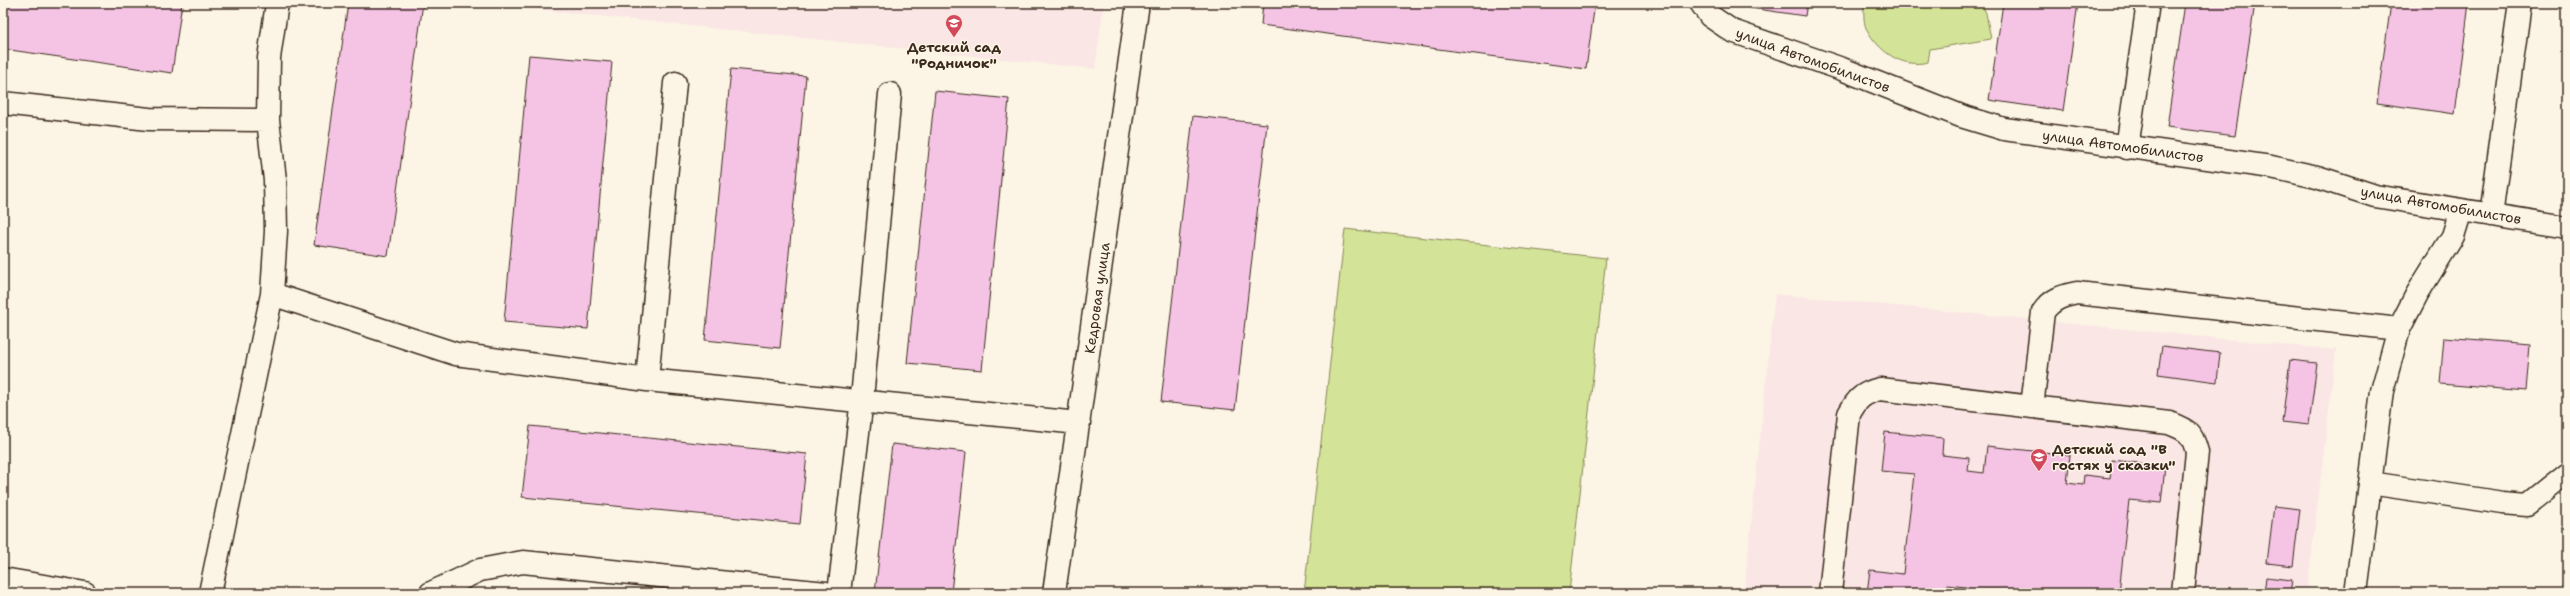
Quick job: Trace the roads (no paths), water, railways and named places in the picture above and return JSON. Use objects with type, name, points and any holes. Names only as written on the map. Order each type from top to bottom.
[{"type":"street","points":[[210,593],[272,294],[276,231],[275,180],[268,120],[269,58],[277,3]]},
{"type":"street","name":"Кедровая улица","points":[[1054,593],[1080,423],[1138,3]]},
{"type":"street","name":"улица Автомобилистов","points":[[1701,3],[1710,16],[1732,31],[1842,69],[1961,116],[2004,129],[2127,148],[2271,166],[2317,177],[2375,196],[2567,228]]},
{"type":"street","points":[[2127,148],[2148,3]]},
{"type":"street","points":[[2491,215],[2520,3]]},
{"type":"street","points":[[647,380],[675,83]]},
{"type":"street","points":[[839,593],[862,399],[890,94]]},
{"type":"street","points":[[3,103],[149,119],[268,120]]},
{"type":"street","points":[[2356,593],[2382,390],[2399,329],[2416,294],[2453,236],[2461,210]]},
{"type":"street","points":[[2032,407],[2043,312],[2049,304],[2060,296],[2077,293],[2399,329]]},
{"type":"street","points":[[272,294],[456,354],[647,380],[862,399],[1080,423]]},
{"type":"street","points":[[1830,593],[1849,414],[1858,398],[1868,392],[1880,389],[2169,423],[2186,430],[2194,438],[2197,452],[2182,593]]},
{"type":"street","points":[[2370,483],[2503,504],[2527,505],[2567,473]]},
{"type":"street","points":[[431,593],[480,570],[523,562],[826,593]]},
{"type":"street","points":[[3,579],[85,593]]},
{"type":"place","name":"Детский сад \"Родничок\"","points":[[954,38]]},
{"type":"place","name":"Детский сад \"В гостях у сказки\"","points":[[2039,472]]}]
